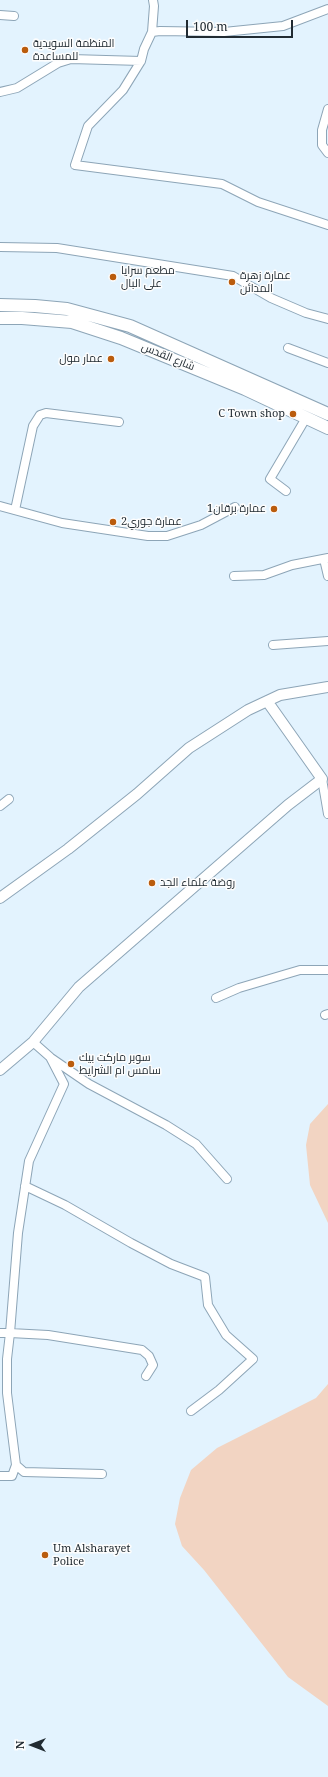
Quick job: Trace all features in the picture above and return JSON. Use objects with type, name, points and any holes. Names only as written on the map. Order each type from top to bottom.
[{"type":"main road","name":"شارع القدس","points":[[0,305],[67,309],[130,326],[328,414]]},
{"type":"main road","name":"شارع القدس","points":[[0,318],[22,318],[72,322],[128,341],[245,389],[328,428]]},
{"type":"street","points":[[153,0],[152,32],[144,49],[141,60],[123,90],[88,126],[75,165],[222,184],[258,202],[328,225]]},
{"type":"street","points":[[152,32],[224,32],[283,26],[328,9]]},
{"type":"street","points":[[0,15],[14,16]]},
{"type":"street","points":[[0,92],[17,88],[58,63],[71,59],[141,60]]},
{"type":"street","points":[[328,109],[322,130],[322,145],[328,153]]},
{"type":"street","points":[[0,247],[57,248],[233,276],[271,298],[306,313],[328,319]]},
{"type":"street","points":[[288,348],[328,363]]},
{"type":"street","points":[[15,510],[32,426],[40,415],[46,413],[118,422]]},
{"type":"street","points":[[286,491],[270,479],[306,418]]},
{"type":"street","points":[[0,506],[62,523],[148,536],[167,536],[201,525],[235,507]]},
{"type":"street","points":[[234,576],[264,575],[292,565],[326,559],[328,576]]},
{"type":"street","points":[[273,645],[328,642]]},
{"type":"street","points":[[0,898],[68,849],[137,794],[189,748],[248,710],[280,695],[328,687]]},
{"type":"street","points":[[267,701],[322,779],[328,814]]},
{"type":"street","points":[[0,1070],[33,1042],[79,987],[288,805],[322,779]]},
{"type":"street","points":[[0,806],[10,799]]},
{"type":"street","points":[[216,998],[240,988],[300,970],[328,970]]},
{"type":"street","points":[[33,1042],[50,1058],[89,1084],[160,1122],[196,1144],[227,1179]]},
{"type":"street","points":[[0,1476],[12,1476],[16,1465],[12,1448],[7,1393],[7,1359],[18,1233],[29,1161],[64,1084],[50,1058]]},
{"type":"street","points":[[25,1186],[66,1205],[131,1243],[171,1264],[205,1277],[208,1305],[226,1335],[253,1359],[219,1390],[191,1411]]},
{"type":"street","points":[[0,1333],[48,1335],[142,1350],[149,1356],[153,1365],[146,1376]]},
{"type":"street","points":[[16,1465],[24,1472],[102,1474]]},
{"type":"shaded area","points":[[328,1104],[328,1223],[310,1185],[306,1145],[310,1124]]},
{"type":"shaded area","points":[[328,1384],[328,1706],[288,1677],[204,1570],[182,1546],[175,1524],[180,1498],[191,1470],[217,1448],[316,1398]]},
{"type":"place","name":"المنظمة السويدية للمساعدة","points":[[25,50]]},
{"type":"place","name":"مطعم سرايا على البال","points":[[113,277]]},
{"type":"place","name":"عمارة زهرة المدائن","points":[[232,282]]},
{"type":"place","name":"عمار مول","points":[[111,359]]},
{"type":"place","name":"C Town shop","points":[[293,414]]},
{"type":"place","name":"1عمارة برقان","points":[[274,509]]},
{"type":"place","name":"عمارة جوري2","points":[[113,522]]},
{"type":"place","name":"روضة علماء الجد","points":[[152,883]]},
{"type":"place","name":"سوبر ماركت بيك سامس ام الشرايط","points":[[71,1064]]},
{"type":"place","name":"Um Alsharayet Police","points":[[45,1555]]}]
